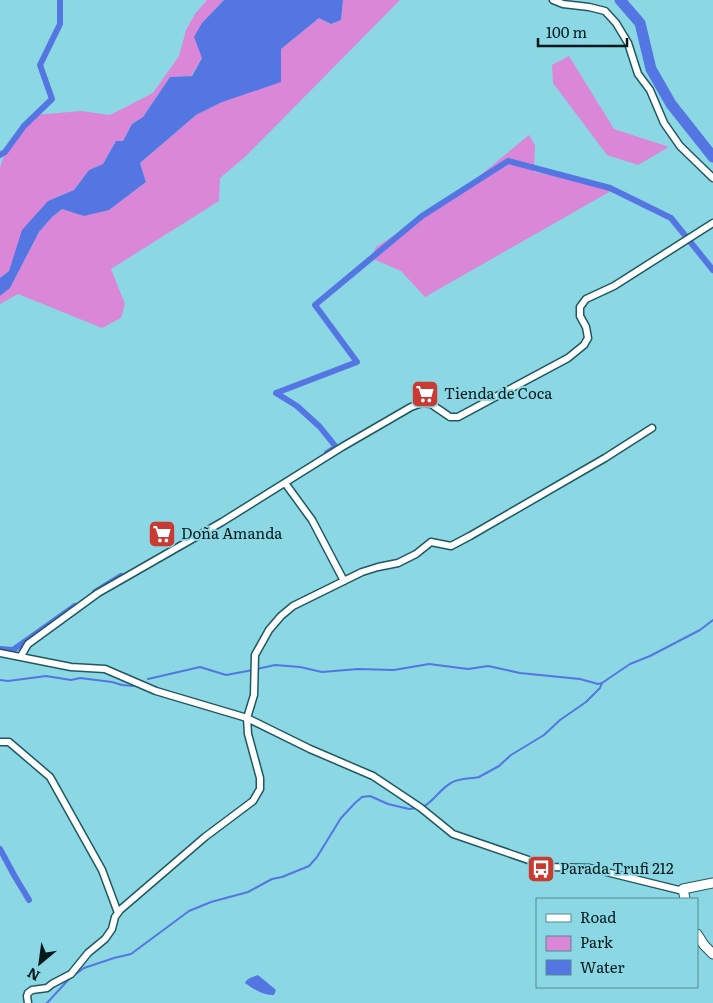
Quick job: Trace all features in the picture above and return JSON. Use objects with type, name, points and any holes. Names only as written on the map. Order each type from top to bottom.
[{"type":"main road","points":[[685,898],[683,889],[713,883]]},
{"type":"main road","points":[[698,936],[713,954]]},
{"type":"street","points":[[553,0],[562,4],[604,11],[616,23],[628,43],[638,74],[650,90],[664,122],[680,146],[713,178]]},
{"type":"street","points":[[21,656],[28,644],[98,593],[222,522],[342,447],[411,407],[422,403],[431,404],[450,417],[458,417],[568,358],[584,345],[588,338],[586,327],[580,316],[580,307],[586,299],[614,286],[713,223]]},
{"type":"street","points":[[28,1003],[26,996],[32,990],[47,988],[71,974],[88,953],[110,933],[118,913],[149,884],[198,842],[253,801],[260,789],[260,778],[248,734],[247,718],[254,694],[255,655],[269,630],[281,616],[293,606],[362,572],[398,563],[416,554],[431,542],[451,546],[597,463],[652,428]]},
{"type":"street","points":[[284,483],[312,520],[344,581]]},
{"type":"street","points":[[0,653],[71,667],[105,669],[156,691],[247,718],[310,749],[373,776],[421,808],[453,834],[549,867],[590,868],[680,890],[683,889]]},
{"type":"street","points":[[0,742],[9,742],[50,777],[102,870],[118,913]]},
{"type":"green space","points":[[207,0],[224,0],[202,23],[202,58],[191,76],[170,77],[143,117],[132,124],[123,141],[116,141],[103,164],[89,170],[74,190],[48,201],[15,255],[9,271],[0,278],[0,168],[5,152],[24,126],[35,115],[81,111],[110,115],[153,93],[179,56],[186,30],[195,14]]},
{"type":"green space","points":[[343,0],[400,0],[245,157],[220,178],[219,201],[111,269],[125,304],[121,318],[102,328],[18,294],[0,304],[0,296],[10,288],[39,232],[52,217],[62,209],[84,215],[109,210],[146,182],[140,163],[196,115],[222,102],[319,18],[331,24],[341,20]]},
{"type":"green space","points":[[569,56],[614,129],[669,147],[638,165],[607,155],[553,83],[552,65]]},
{"type":"green space","points":[[529,135],[535,145],[534,172],[563,177],[611,191],[425,297],[401,271],[371,258],[376,247],[454,197]]},
{"type":"water","points":[[224,0],[343,0],[341,20],[331,24],[319,18],[281,49],[281,82],[222,102],[196,115],[140,163],[146,182],[109,210],[84,216],[62,209],[52,217],[39,232],[10,288],[0,296],[0,278],[9,271],[22,230],[48,201],[74,190],[89,170],[103,164],[116,141],[123,141],[132,124],[143,117],[170,77],[192,76],[202,58],[194,37],[202,23]]},
{"type":"water","points":[[258,975],[276,990],[274,995],[255,990],[245,983]]},
{"type":"waterway","points":[[0,155],[5,152],[24,126],[52,99],[40,65],[60,24],[60,0]]},
{"type":"waterway","points":[[620,0],[640,23],[651,69],[671,104],[713,157]]},
{"type":"waterway","points":[[327,453],[336,447],[320,427],[297,406],[276,393],[357,362],[315,305],[422,216],[508,161],[610,188],[671,218],[713,270]]},
{"type":"waterway","points":[[95,592],[121,576]]},
{"type":"waterway","points":[[0,649],[13,650],[75,606]]},
{"type":"waterway","points":[[257,669],[275,665],[300,667],[322,672],[358,669],[394,670],[429,664],[468,669],[488,666],[520,673],[580,679],[598,684],[630,664],[650,656],[700,630],[713,620]]},
{"type":"waterway","points":[[148,679],[200,667],[226,675],[253,670]]},
{"type":"waterway","points":[[0,680],[8,681],[46,676],[71,680],[80,678],[133,686]]},
{"type":"waterway","points":[[423,807],[454,781],[479,777],[499,766],[511,755],[544,735],[560,720],[586,702],[600,688],[602,683]]},
{"type":"waterway","points":[[47,1003],[70,978],[84,968],[131,954],[189,911],[211,902],[248,892],[272,879],[309,866],[317,857],[341,818],[362,797],[370,796],[388,804],[409,809],[418,808]]},
{"type":"waterway","points":[[0,849],[29,900]]},
{"type":"place","name":"Tienda de Coca","points":[[425,394]]},
{"type":"place","name":"Doña Amanda","points":[[162,534]]},
{"type":"place","name":"Parada Trufi 212","points":[[541,869]]}]
